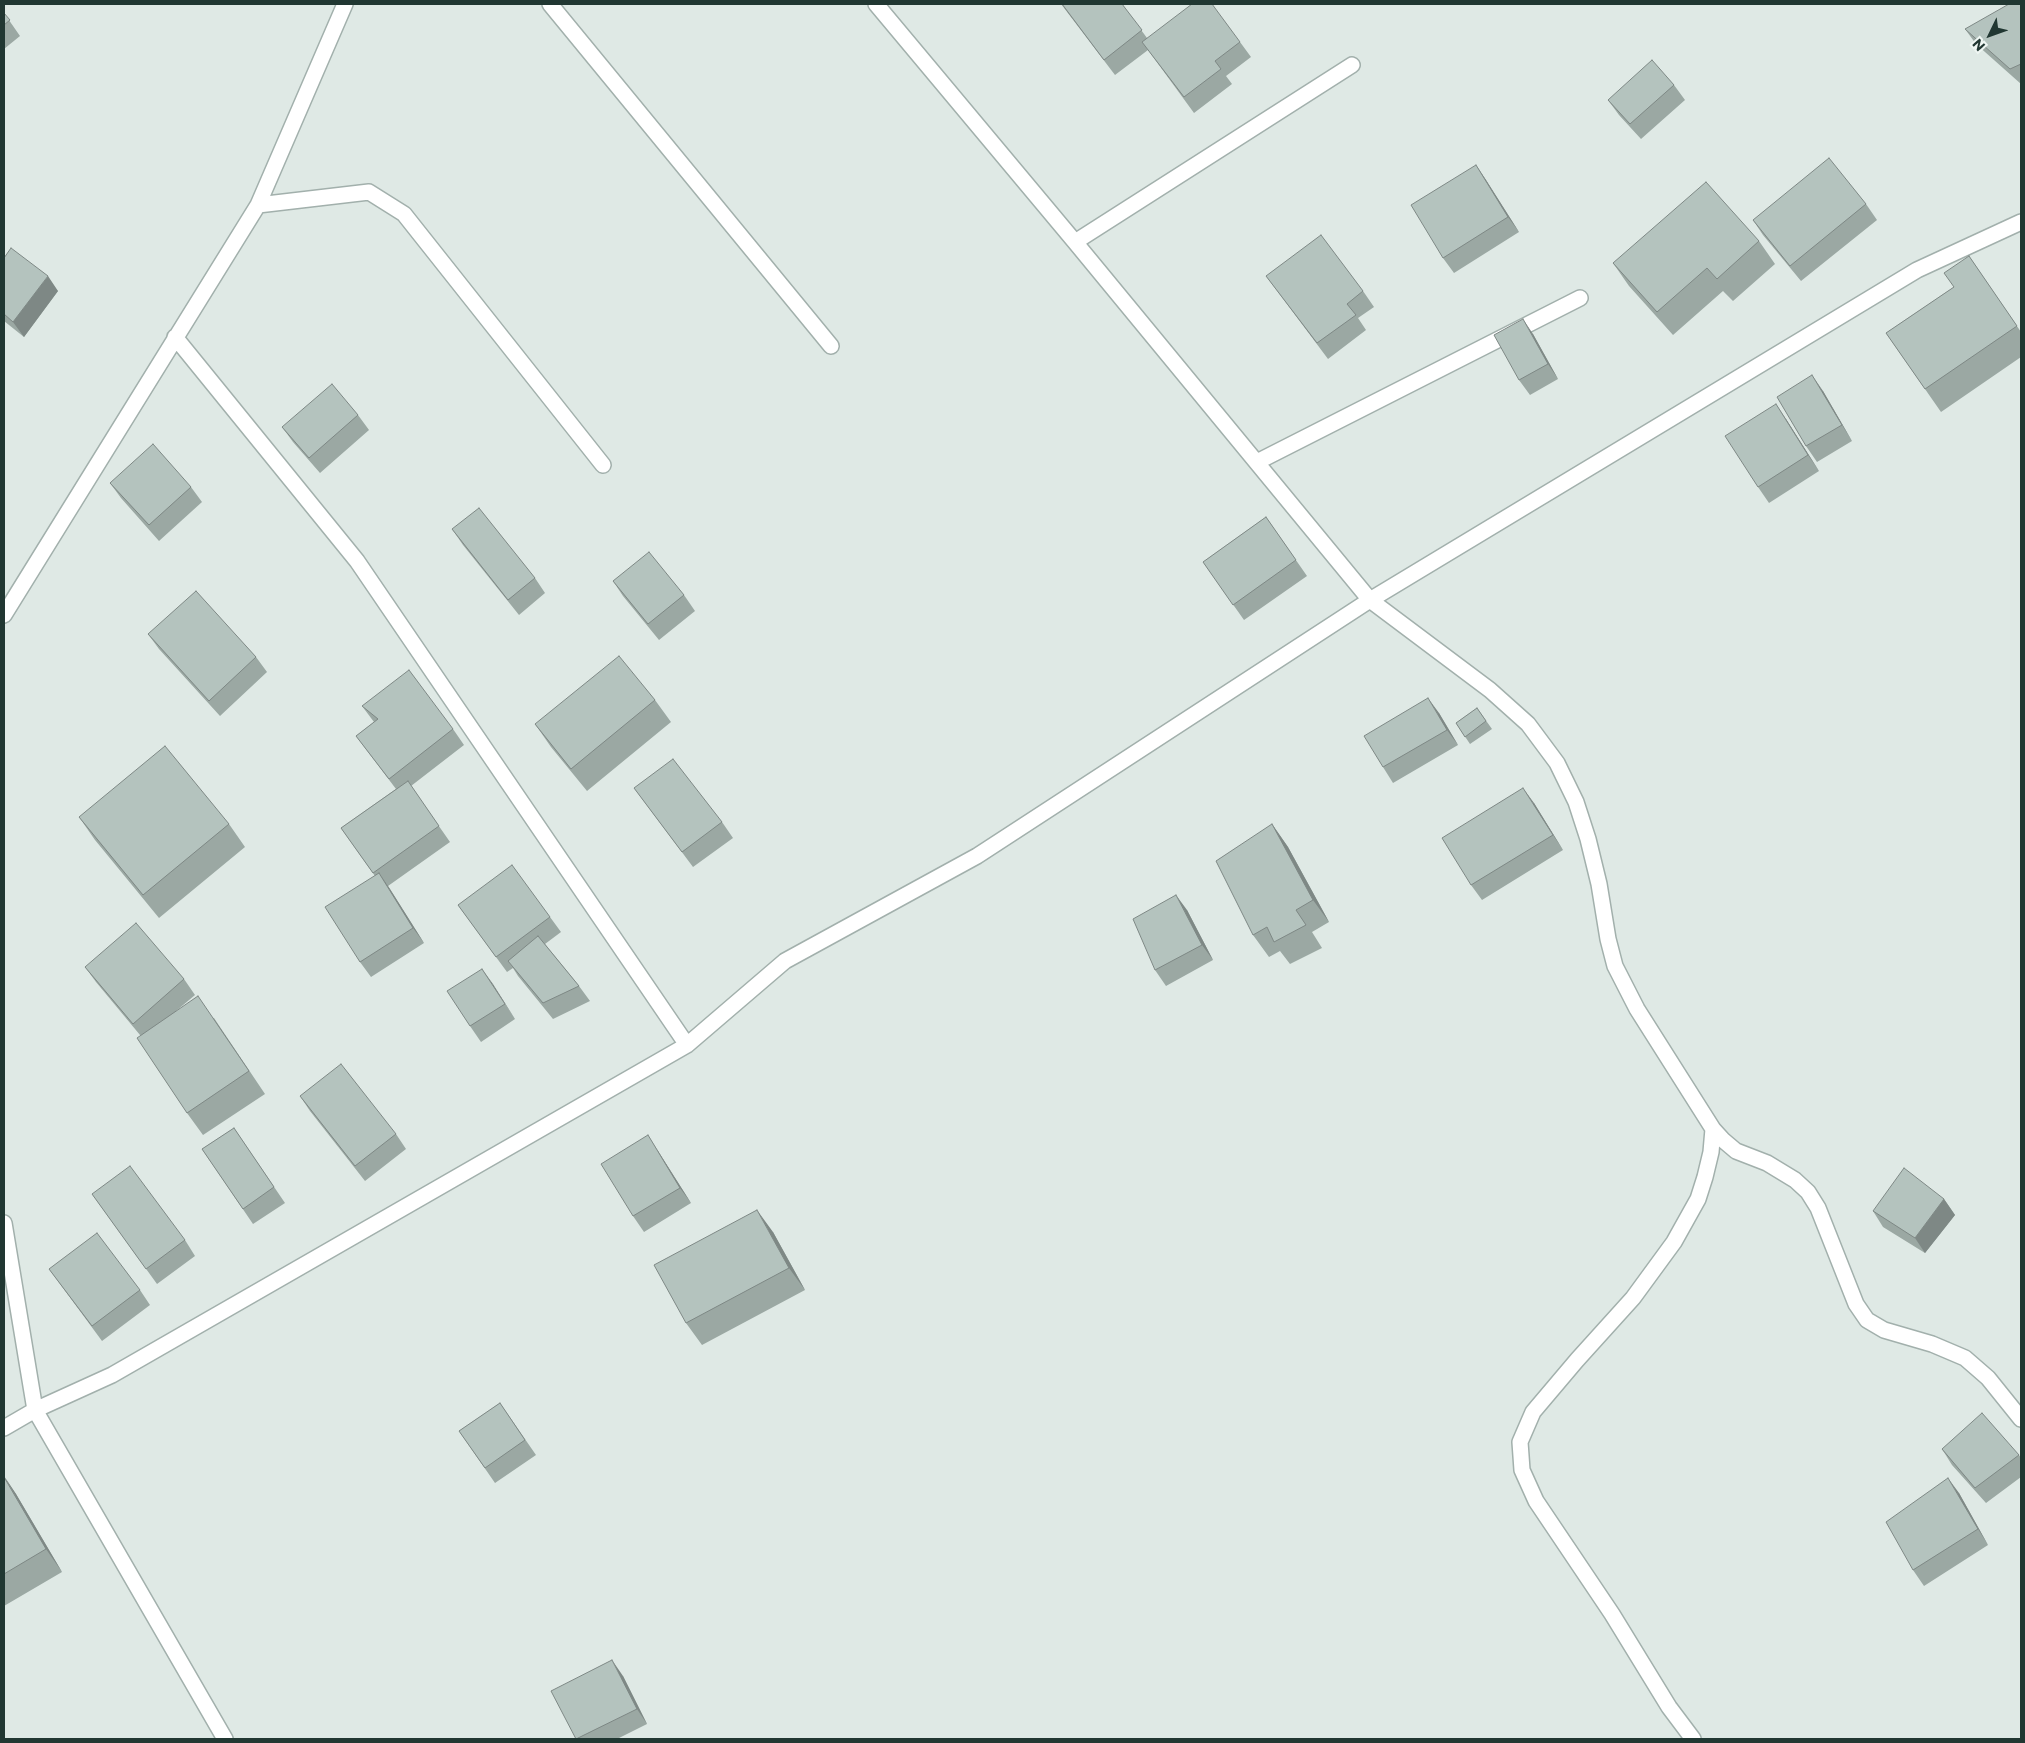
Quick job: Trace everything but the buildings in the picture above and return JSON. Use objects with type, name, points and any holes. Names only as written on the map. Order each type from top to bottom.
[{"type":"street","points":[[4,615],[258,205],[346,4]]},
{"type":"street","points":[[550,4],[831,346]]},
{"type":"street","points":[[876,4],[1370,600],[1490,690],[1528,724],[1557,763],[1576,802],[1588,839],[1599,884],[1608,939],[1615,966],[1637,1009],[1713,1129],[1736,1151],[1767,1164],[1796,1180],[1808,1192],[1818,1208],[1856,1304],[1867,1320],[1884,1330],[1932,1344],[1965,1358],[1988,1378],[2021,1419]]},
{"type":"street","points":[[1075,242],[1352,65]]},
{"type":"street","points":[[258,205],[369,192],[404,214],[603,465]]},
{"type":"street","points":[[4,1428],[35,1410],[112,1375],[687,1045],[785,961],[977,856],[1370,600],[1917,270],[2021,222]]},
{"type":"street","points":[[1257,462],[1580,298]]},
{"type":"street","points":[[175,337],[357,561],[687,1045]]},
{"type":"street","points":[[1693,1739],[1670,1707],[1612,1614],[1536,1501],[1522,1470],[1520,1442],[1533,1412],[1633,1298],[1674,1242],[1700,1192],[1712,1152],[1713,1129]]},
{"type":"street","points":[[4,1223],[35,1410],[226,1739]]}]
